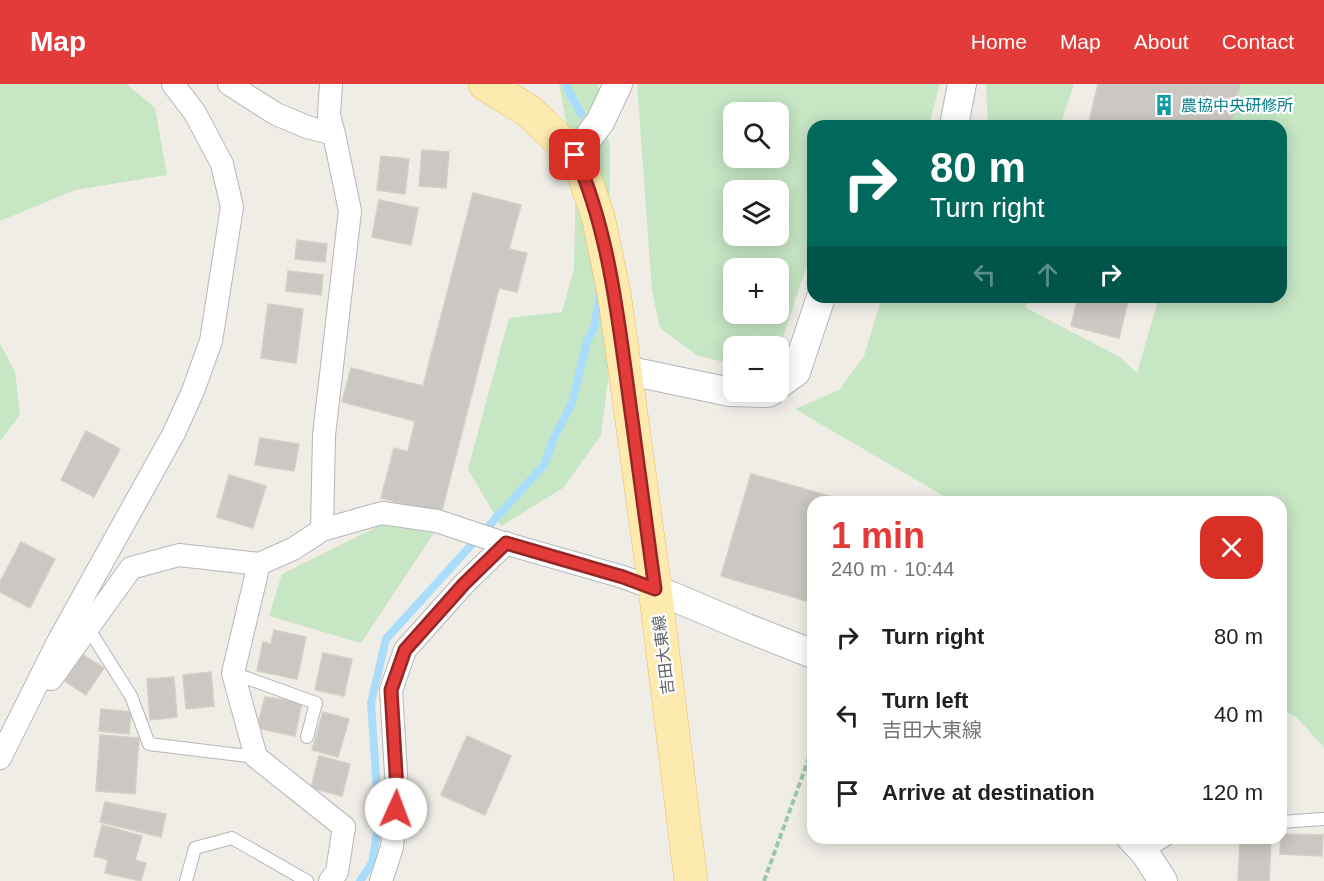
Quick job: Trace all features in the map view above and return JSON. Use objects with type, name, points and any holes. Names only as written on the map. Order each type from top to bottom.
[{"type":"main road","name":"吉田大東線","points":[[485,84],[530,112],[575,155],[598,216],[614,293],[625,370],[655,589],[690,881]]},
{"type":"street","points":[[0,758],[59,640],[174,433],[193,391],[211,341],[232,207],[222,164],[195,113],[172,84]]},
{"type":"street","points":[[229,84],[276,114],[307,127],[334,134]]},
{"type":"street","points":[[322,530],[324,435],[350,211],[329,115],[331,84]]},
{"type":"street","points":[[575,155],[600,122],[618,84]]},
{"type":"street","points":[[955,120],[962,84]]},
{"type":"street","points":[[789,377],[796,372],[818,303]]},
{"type":"street","points":[[625,370],[723,391]]},
{"type":"street","points":[[30,695],[52,678],[131,568],[179,555],[259,564],[293,549],[322,530],[382,513],[437,521],[623,577],[807,652]]},
{"type":"street","points":[[381,881],[393,847],[397,790],[391,690],[405,650],[501,542]]},
{"type":"street","points":[[259,564],[233,673],[256,758],[344,827],[337,872],[330,881]]},
{"type":"street","points":[[1148,844],[1163,881]]},
{"type":"lane","points":[[88,628],[131,696],[149,744],[256,758]]},
{"type":"lane","points":[[233,673],[316,703],[307,737]]},
{"type":"lane","points":[[1287,822],[1323,819]]},
{"type":"lane","points":[[186,881],[195,849],[232,838],[307,881]]},
{"type":"path","points":[[764,881],[807,763]]},
{"type":"green space","points":[[0,84],[127,84],[155,108],[167,175],[75,190],[0,221]]},
{"type":"green space","points":[[559,84],[598,84],[610,147],[609,373],[601,435],[563,488],[501,526],[468,469],[509,318],[562,312],[574,269],[576,172]]},
{"type":"green space","points":[[637,84],[940,84],[931,120],[807,120],[807,265],[789,319],[789,258],[723,258],[723,324],[787,324],[783,336],[723,336],[723,362],[698,356],[660,328],[652,291]]},
{"type":"green space","points":[[986,84],[1074,84],[1062,120],[988,120]]},
{"type":"green space","points":[[1219,84],[1324,84],[1324,747],[1296,717],[1287,712],[1287,496],[944,496],[795,409],[839,390],[864,356],[880,303],[1026,303],[1026,308],[1120,357],[1137,373],[1157,303],[1287,303],[1287,120],[1209,120]]},
{"type":"green space","points":[[0,344],[15,371],[20,415],[0,441]]},
{"type":"green space","points":[[381,525],[434,533],[361,643],[269,616],[282,574]]},
{"type":"building","name":"農協中央研修所","points":[[1098,84],[1240,84],[1231,120],[1089,120]]},
{"type":"building","points":[[422,150],[449,152],[446,188],[419,186]]},
{"type":"building","points":[[381,156],[409,159],[405,194],[377,190]]},
{"type":"building","points":[[473,193],[521,205],[509,249],[527,253],[517,292],[499,288],[441,514],[381,498],[394,448],[408,452],[415,421],[342,402],[351,368],[423,386]]},
{"type":"building","points":[[379,200],[418,208],[411,245],[372,237]]},
{"type":"building","points":[[297,240],[327,244],[325,262],[295,259]]},
{"type":"building","points":[[288,271],[323,275],[321,295],[286,291]]},
{"type":"building","points":[[1077,303],[1128,303],[1119,338],[1071,326]]},
{"type":"building","points":[[268,304],[303,309],[296,363],[261,358]]},
{"type":"building","points":[[86,431],[120,449],[94,497],[61,480]]},
{"type":"building","points":[[260,438],[299,444],[294,471],[255,465]]},
{"type":"building","points":[[751,474],[830,496],[807,496],[807,601],[721,576]]},
{"type":"building","points":[[229,475],[266,486],[253,528],[217,517]]},
{"type":"building","points":[[21,542],[55,559],[30,608],[0,592],[0,582]]},
{"type":"building","points":[[274,630],[306,637],[297,679],[257,671],[263,642],[271,644]]},
{"type":"building","points":[[323,653],[352,659],[344,696],[315,690]]},
{"type":"building","points":[[82,654],[104,668],[86,695],[65,681]]},
{"type":"building","points":[[211,672],[214,706],[186,709],[183,675]]},
{"type":"building","points":[[174,677],[177,717],[150,720],[147,679]]},
{"type":"building","points":[[265,697],[302,702],[295,736],[257,728]]},
{"type":"building","points":[[101,709],[131,712],[129,734],[99,731]]},
{"type":"building","points":[[323,712],[349,719],[338,757],[312,750]]},
{"type":"building","points":[[100,735],[139,738],[135,794],[96,791]]},
{"type":"building","points":[[467,736],[511,756],[485,815],[441,795]]},
{"type":"building","points":[[319,756],[350,764],[342,796],[311,788]]},
{"type":"building","points":[[105,802],[166,814],[161,837],[100,822]]},
{"type":"building","points":[[102,825],[142,836],[135,860],[146,863],[141,881],[105,873],[108,860],[94,856]]},
{"type":"building","points":[[1287,834],[1323,835],[1322,856],[1280,854],[1280,844],[1287,844]]},
{"type":"building","points":[[1240,844],[1271,844],[1269,881],[1238,881]]},
{"type":"waterway","points":[[565,84],[581,114]]},
{"type":"waterway","points":[[360,881],[372,863],[379,820],[371,703],[386,639],[544,465],[554,438],[572,403],[587,341],[594,328],[600,295]]},
{"type":"place","name":"農協中央研修所","points":[[1164,105]]},
{"type":"route","points":[[396,809],[391,690],[405,650],[464,584],[506,543],[623,577],[655,589],[614,293],[598,216],[575,155]]}]
